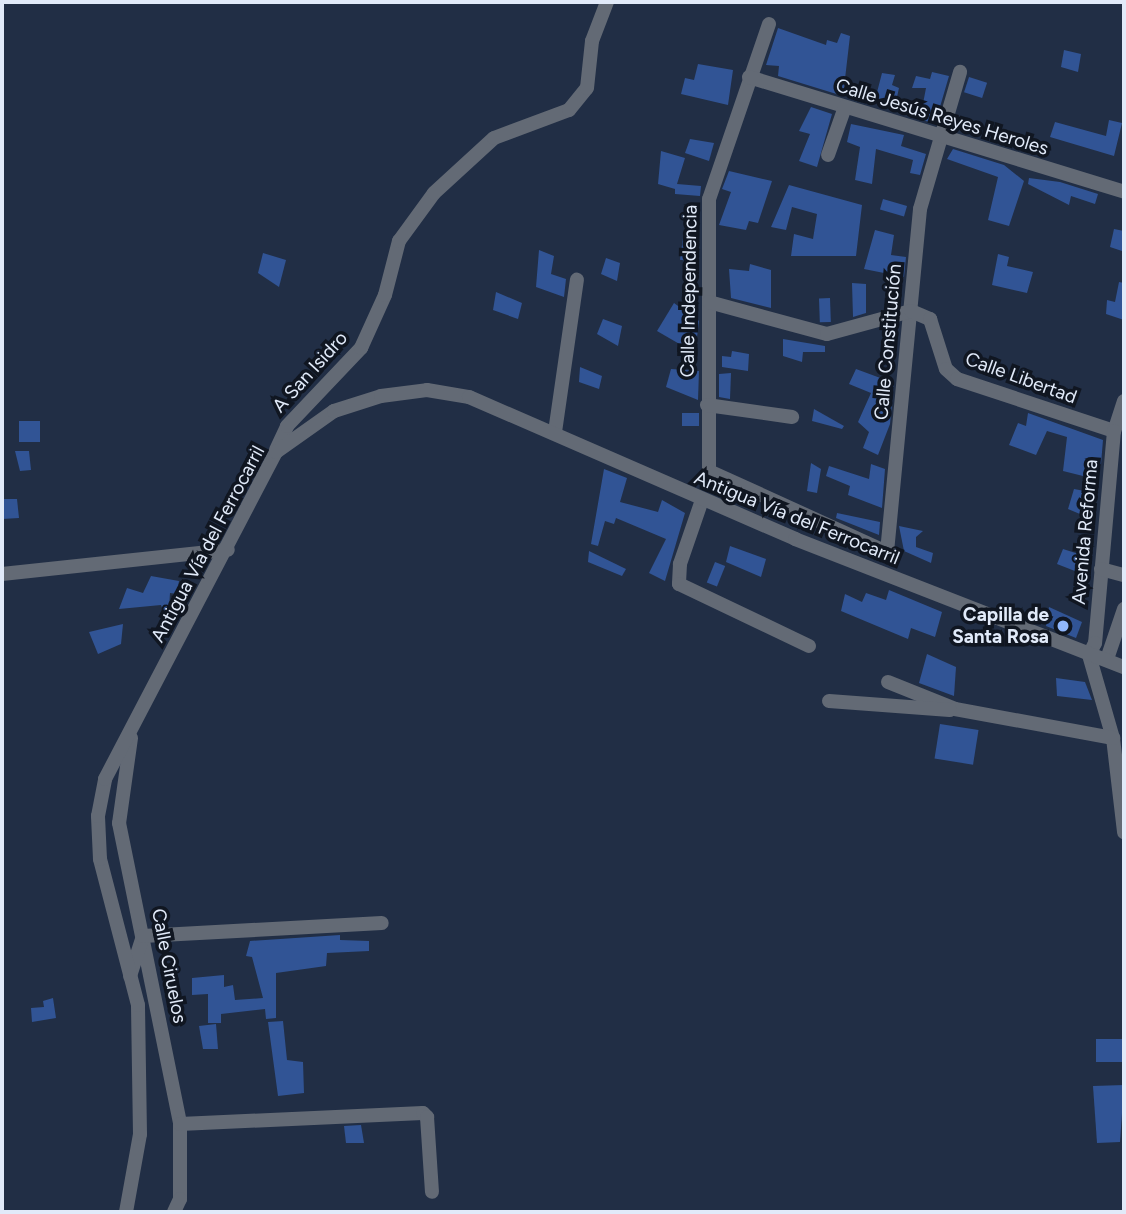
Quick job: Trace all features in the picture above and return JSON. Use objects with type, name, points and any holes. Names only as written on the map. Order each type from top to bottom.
[{"type":"street","name":"A San Isidro","points":[[276,452],[287,426],[361,348],[384,295],[399,241],[434,193],[494,138],[569,110],[587,88],[592,41],[607,2]]},
{"type":"street","name":"Calle Independencia","points":[[769,23],[709,199],[709,471],[805,515]]},
{"type":"street","name":"Calle Constitución","points":[[805,515],[887,552],[920,209],[943,139],[960,72]]},
{"type":"street","name":"Calle Jesús Reyes Heroles","points":[[749,76],[943,139],[1124,192]]},
{"type":"street","points":[[828,155],[845,107]]},
{"type":"street","points":[[555,432],[577,280]]},
{"type":"street","points":[[709,302],[827,334],[911,311]]},
{"type":"street","name":"Calle Libertad","points":[[911,311],[930,319],[946,369],[957,379],[1114,431]]},
{"type":"street","name":"Antigua Vía del Ferrocarril","points":[[126,1212],[140,1134],[138,1005],[100,859],[98,816],[105,779],[228,550],[276,452],[334,411],[381,396],[427,390],[469,397],[555,432],[794,539],[1124,667]]},
{"type":"street","name":"Avenida Reforma","points":[[1124,403],[1114,431],[1118,460],[1089,655],[1113,738],[1124,832]]},
{"type":"street","points":[[707,405],[792,417]]},
{"type":"street","points":[[702,500],[680,564],[680,584],[808,646]]},
{"type":"street","points":[[794,539],[805,515]]},
{"type":"street","points":[[2,574],[228,550]]},
{"type":"street","points":[[1101,569],[1124,575]]},
{"type":"street","points":[[1107,659],[1124,609]]},
{"type":"street","points":[[888,682],[955,709]]},
{"type":"street","points":[[829,701],[955,709],[1113,738]]},
{"type":"street","name":"Calle Ciruelos","points":[[132,726],[119,823],[180,1124],[180,1199],[174,1212]]},
{"type":"street","points":[[131,976],[143,936],[382,923]]},
{"type":"street","points":[[180,1124],[423,1113],[428,1117],[432,1192]]},
{"type":"building","points":[[778,28],[826,45],[827,40],[837,43],[841,33],[850,36],[843,96],[778,76],[779,66],[766,65]]},
{"type":"building","points":[[1064,50],[1081,54],[1078,72],[1061,67]]},
{"type":"building","points":[[698,64],[733,70],[728,105],[681,94],[685,78],[694,80]]},
{"type":"building","points":[[932,72],[949,76],[935,124],[920,119],[926,88],[912,88],[916,76],[930,79]]},
{"type":"building","points":[[882,73],[895,75],[892,85],[899,88],[895,106],[875,100]]},
{"type":"building","points":[[969,77],[987,83],[982,98],[964,92]]},
{"type":"building","points":[[811,107],[832,114],[817,167],[799,161],[810,134],[799,131]]},
{"type":"building","points":[[1109,120],[1122,123],[1114,156],[1050,137],[1055,122],[1106,136]]},
{"type":"building","points":[[851,124],[904,135],[901,146],[926,154],[920,175],[910,173],[913,160],[876,149],[872,184],[855,180],[860,147],[847,142]]},
{"type":"building","points":[[690,139],[714,143],[709,161],[685,153]]},
{"type":"building","points":[[953,149],[1004,165],[1024,181],[1009,226],[988,220],[998,177],[947,159]]},
{"type":"building","points":[[661,151],[685,158],[677,184],[701,186],[700,196],[675,194],[675,189],[658,184]]},
{"type":"building","points":[[729,171],[772,181],[758,223],[749,221],[746,230],[719,225],[731,192],[722,189]]},
{"type":"building","points":[[1029,178],[1060,182],[1098,194],[1095,204],[1071,196],[1069,205],[1028,184]]},
{"type":"building","points":[[789,185],[862,205],[856,256],[791,256],[794,234],[813,239],[817,214],[792,207],[786,230],[771,227]]},
{"type":"building","points":[[883,199],[907,206],[904,216],[880,210]]},
{"type":"building","points":[[1114,229],[1124,231],[1122,251],[1110,247]]},
{"type":"building","points":[[875,230],[894,235],[891,255],[906,257],[904,277],[864,269]]},
{"type":"building","points":[[683,238],[698,240],[695,262],[680,260]]},
{"type":"building","points":[[539,250],[554,256],[551,274],[566,279],[564,297],[536,287]]},
{"type":"building","points":[[263,253],[286,260],[279,287],[258,273]]},
{"type":"building","points":[[998,254],[1009,257],[1007,266],[1033,272],[1027,293],[992,285]]},
{"type":"building","points":[[606,258],[620,263],[617,281],[601,274]]},
{"type":"building","points":[[750,264],[771,270],[771,308],[731,298],[729,269],[749,271]]},
{"type":"building","points":[[1119,282],[1124,283],[1124,320],[1106,314],[1107,300],[1115,302]]},
{"type":"building","points":[[852,283],[866,284],[866,313],[853,317]]},
{"type":"building","points":[[496,292],[522,303],[518,319],[493,310]]},
{"type":"building","points":[[819,298],[830,298],[831,322],[820,322]]},
{"type":"building","points":[[674,303],[699,321],[695,353],[657,331]]},
{"type":"building","points":[[603,319],[622,326],[618,346],[597,334]]},
{"type":"building","points":[[783,339],[825,346],[825,352],[803,352],[802,362],[783,356]]},
{"type":"building","points":[[732,351],[749,354],[748,371],[722,367],[722,356],[731,357]]},
{"type":"building","points":[[580,367],[602,376],[599,389],[579,382]]},
{"type":"building","points":[[671,369],[699,371],[698,400],[666,387]]},
{"type":"building","points":[[856,369],[894,383],[890,424],[878,455],[863,448],[869,432],[858,422],[871,393],[849,384]]},
{"type":"building","points":[[731,373],[730,399],[719,397],[719,374]]},
{"type":"building","points":[[814,409],[844,426],[842,429],[812,421]]},
{"type":"building","points":[[682,413],[699,413],[699,426],[682,426]]},
{"type":"building","points":[[1028,413],[1103,440],[1101,464],[1086,461],[1083,476],[1063,471],[1067,437],[1047,431],[1036,455],[1009,445],[1018,423],[1026,426]]},
{"type":"building","points":[[19,421],[40,421],[40,442],[19,442]]},
{"type":"building","points":[[15,451],[29,451],[31,470],[20,471]]},
{"type":"building","points":[[811,463],[821,469],[817,493],[807,491]]},
{"type":"building","points":[[871,464],[885,469],[882,508],[848,495],[850,486],[826,476],[829,466],[869,479]]},
{"type":"building","points":[[604,469],[627,478],[620,502],[658,512],[662,500],[685,513],[665,581],[649,573],[666,539],[616,518],[614,524],[605,521],[598,546],[591,544]]},
{"type":"building","points":[[1074,489],[1095,493],[1087,517],[1068,509]]},
{"type":"building","points":[[2,499],[17,499],[19,518],[2,519]]},
{"type":"building","points":[[837,513],[880,522],[879,535],[836,518]]},
{"type":"building","points":[[899,526],[923,531],[916,537],[916,547],[933,553],[931,563],[904,551]]},
{"type":"building","points":[[730,546],[766,559],[761,577],[726,562]]},
{"type":"building","points":[[1063,549],[1085,556],[1085,575],[1057,564]]},
{"type":"building","points":[[589,551],[626,569],[622,576],[588,562]]},
{"type":"building","points":[[715,562],[725,566],[717,587],[707,582]]},
{"type":"building","points":[[151,576],[179,581],[177,594],[170,593],[168,624],[161,605],[119,609],[127,588],[143,593]]},
{"type":"building","points":[[889,590],[942,612],[935,637],[911,628],[908,639],[841,611],[845,594],[862,602],[866,593],[886,600]]},
{"type":"building","name":"Capilla de Santa Rosa","points":[[1049,607],[1082,622],[1076,638],[1046,626]]},
{"type":"building","points":[[123,624],[121,644],[98,654],[89,632]]},
{"type":"building","points":[[927,654],[956,667],[954,696],[919,683]]},
{"type":"building","points":[[1056,678],[1085,682],[1092,700],[1057,696]]},
{"type":"building","points":[[940,724],[979,730],[973,765],[935,759]]},
{"type":"building","points":[[340,935],[340,940],[369,941],[369,951],[327,953],[326,966],[276,973],[276,1018],[266,1019],[265,1009],[221,1014],[221,1023],[208,1023],[208,994],[192,995],[192,978],[224,975],[224,987],[233,985],[235,1000],[263,998],[252,957],[246,956],[250,941]]},
{"type":"building","points":[[53,998],[56,1018],[32,1022],[31,1008],[44,1007],[43,1001]]},
{"type":"building","points":[[283,1021],[287,1060],[303,1062],[304,1093],[278,1096],[268,1022]]},
{"type":"building","points":[[216,1024],[218,1049],[203,1049],[199,1026]]},
{"type":"building","points":[[1096,1039],[1123,1039],[1123,1062],[1096,1062]]},
{"type":"building","points":[[1124,1085],[1120,1142],[1097,1143],[1093,1086]]},
{"type":"building","points":[[361,1125],[364,1143],[346,1143],[344,1126]]},
{"type":"place","name":"Capilla de Santa Rosa","points":[[1063,626]]}]
